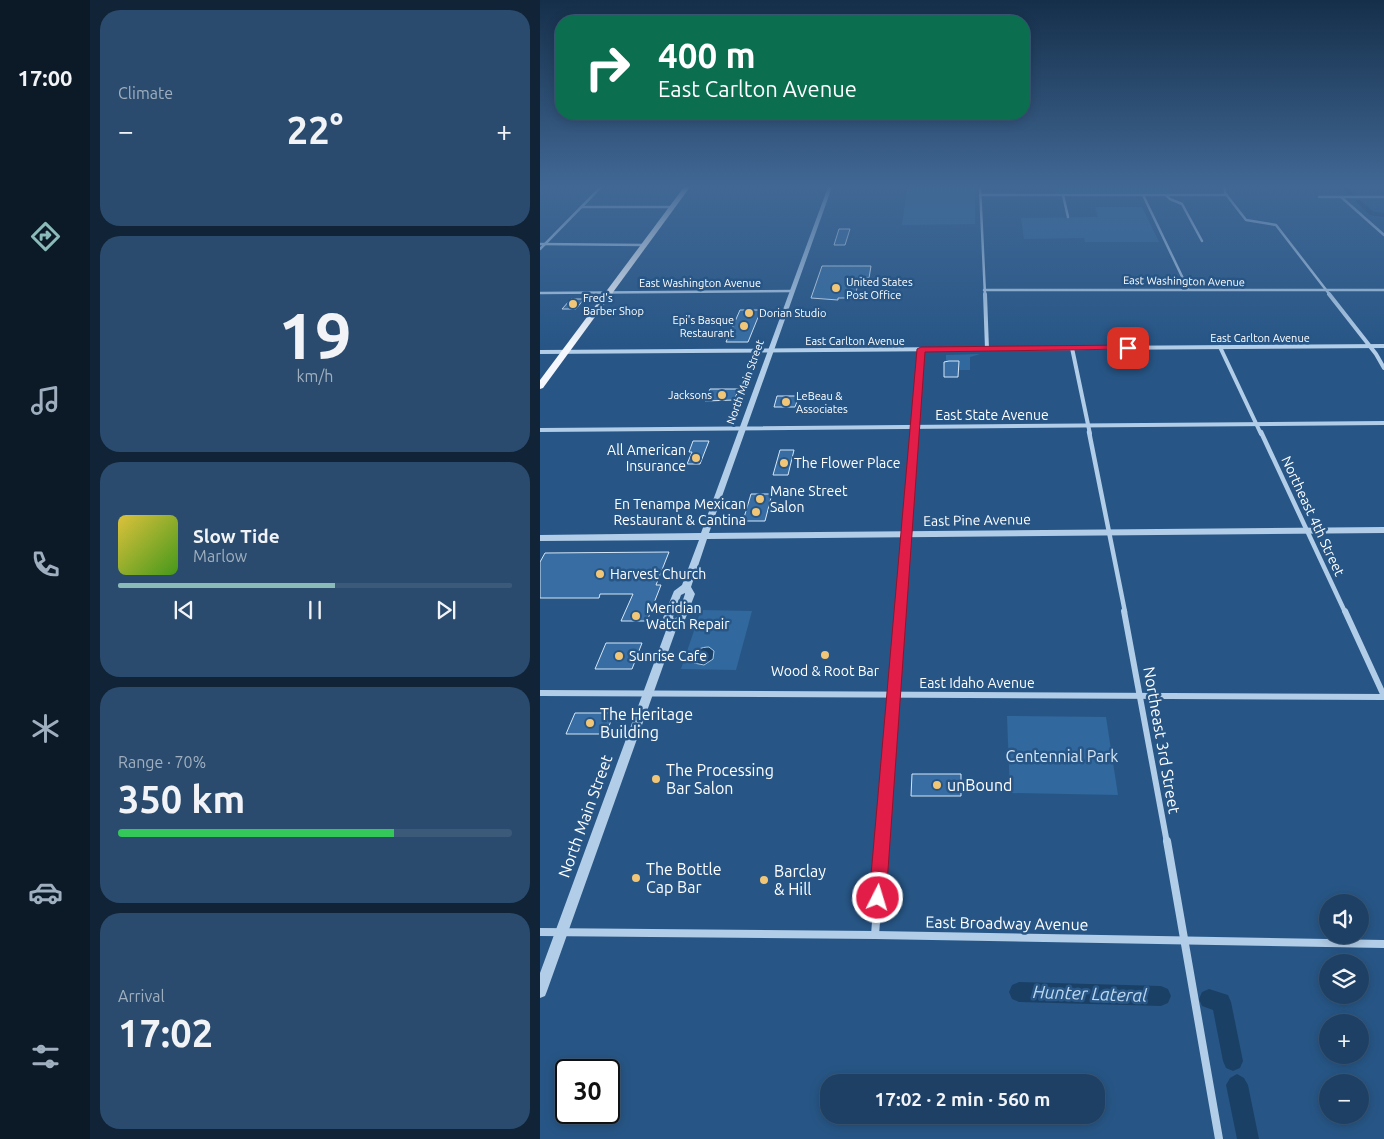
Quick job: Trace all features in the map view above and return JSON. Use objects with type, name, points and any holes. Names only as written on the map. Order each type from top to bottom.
[{"type":"main road","points":[[540,386],[648,240]]},
{"type":"street","name":"North Main Street","points":[[540,991],[672,624],[681,619],[690,594],[686,587],[811,240]]},
{"type":"street","points":[[982,240],[987,349]]},
{"type":"street","points":[[1165,240],[1188,289]]},
{"type":"street","points":[[1288,240],[1370,346],[1384,368]]},
{"type":"street","points":[[540,250],[542,245],[644,246]]},
{"type":"street","name":"East Washington Avenue","points":[[984,290],[1384,290]]},
{"type":"street","name":"East Washington Avenue","points":[[540,293],[792,292]]},
{"type":"street","name":"East Carlton Avenue","points":[[540,352],[1384,346]]},
{"type":"street","name":"Northeast 4th Street","points":[[1220,347],[1384,696]]},
{"type":"street","name":"Northeast 3rd Street","points":[[1072,348],[1110,533],[1185,940],[1219,1139]]},
{"type":"street","points":[[874,935],[921,349]]},
{"type":"street","name":"East State Avenue","points":[[540,430],[1384,422]]},
{"type":"street","name":"East Pine Avenue","points":[[540,538],[1384,530]]},
{"type":"street","name":"East Idaho Avenue","points":[[540,693],[1384,696]]},
{"type":"street","name":"East Broadway Avenue","points":[[540,932],[874,935],[1384,944]]},
{"type":"green space","points":[[1085,240],[1158,240],[1159,242],[1085,242]]},
{"type":"green space","points":[[980,354],[970,357],[970,370],[958,370],[958,361],[946,362],[946,355]]},
{"type":"green space","points":[[701,610],[752,611],[736,670],[681,669]]},
{"type":"green space","name":"Centennial Park","points":[[1007,716],[1106,717],[1118,795],[1010,793]]},
{"type":"shaded area","points":[[709,647],[714,651],[713,659],[704,665],[694,663],[692,658],[696,651]]},
{"type":"building","points":[[836,240],[847,240],[845,245],[834,245]]},
{"type":"building","name":"United States Post Office","points":[[822,266],[871,266],[869,278],[859,278],[855,298],[838,298],[838,300],[811,298]]},
{"type":"building","name":"Fred's Barber Shop","points":[[571,299],[584,299],[576,309],[562,309]]},
{"type":"building","points":[[740,310],[761,310],[748,342],[726,342]]},
{"type":"building","points":[[959,361],[958,377],[944,377],[944,362]]},
{"type":"building","name":"Jacksons","points":[[710,389],[739,389],[734,400],[705,401]]},
{"type":"building","name":"LeBeau & Associates","points":[[777,396],[799,396],[795,407],[774,407]]},
{"type":"building","name":"All American Insurance","points":[[693,441],[709,441],[700,464],[687,464],[692,452],[689,452]]},
{"type":"building","name":"The Flower Place","points":[[780,450],[794,450],[788,475],[773,475]]},
{"type":"building","name":"En Tenampa Mexican Restaurant & Cantina","points":[[751,494],[772,494],[765,521],[743,521]]},
{"type":"building","name":"Harvest Church","points":[[669,552],[656,585],[661,585],[647,621],[621,621],[633,594],[600,594],[599,598],[540,598],[540,562],[545,553]]},
{"type":"building","name":"Sunrise Cafe","points":[[606,643],[642,643],[632,669],[595,669]]},
{"type":"building","name":"The Heritage Building","points":[[575,713],[614,713],[606,734],[566,734]]},
{"type":"building","name":"unBound","points":[[912,774],[961,774],[961,796],[911,796]]},
{"type":"waterway","name":"Hunter Lateral","points":[[1019,992],[1161,996]]},
{"type":"waterway","name":"Hunter Lateral","points":[[1209,999],[1221,1002],[1233,1061]]},
{"type":"waterway","name":"Hunter Lateral","points":[[1237,1085],[1248,1139]]},
{"type":"place","name":"United States Post Office","points":[[836,288]]},
{"type":"place","name":"Fred's Barber Shop","points":[[573,304]]},
{"type":"place","name":"Dorian Studio","points":[[749,313]]},
{"type":"place","name":"Epi's Basque Restaurant","points":[[744,326]]},
{"type":"place","name":"Jacksons","points":[[722,395]]},
{"type":"place","name":"LeBeau & Associates","points":[[786,402]]},
{"type":"place","name":"All American Insurance","points":[[696,458]]},
{"type":"place","name":"The Flower Place","points":[[784,463]]},
{"type":"place","name":"Mane Street Salon","points":[[760,499]]},
{"type":"place","name":"En Tenampa Mexican Restaurant & Cantina","points":[[756,512]]},
{"type":"place","name":"Harvest Church","points":[[600,574]]},
{"type":"place","name":"Meridian Watch Repair","points":[[636,616]]},
{"type":"place","name":"Wood & Root Bar","points":[[825,655]]},
{"type":"place","name":"Sunrise Cafe","points":[[619,656]]},
{"type":"place","name":"The Heritage Building","points":[[590,723]]},
{"type":"place","name":"The Processing Bar Salon","points":[[656,779]]},
{"type":"place","name":"unBound","points":[[937,785]]},
{"type":"place","name":"The Bottle Cap Bar","points":[[636,878]]},
{"type":"place","name":"Barclay & Hill","points":[[764,880]]},
{"type":"route","points":[[878,898],[921,349],[1128,348]]}]
